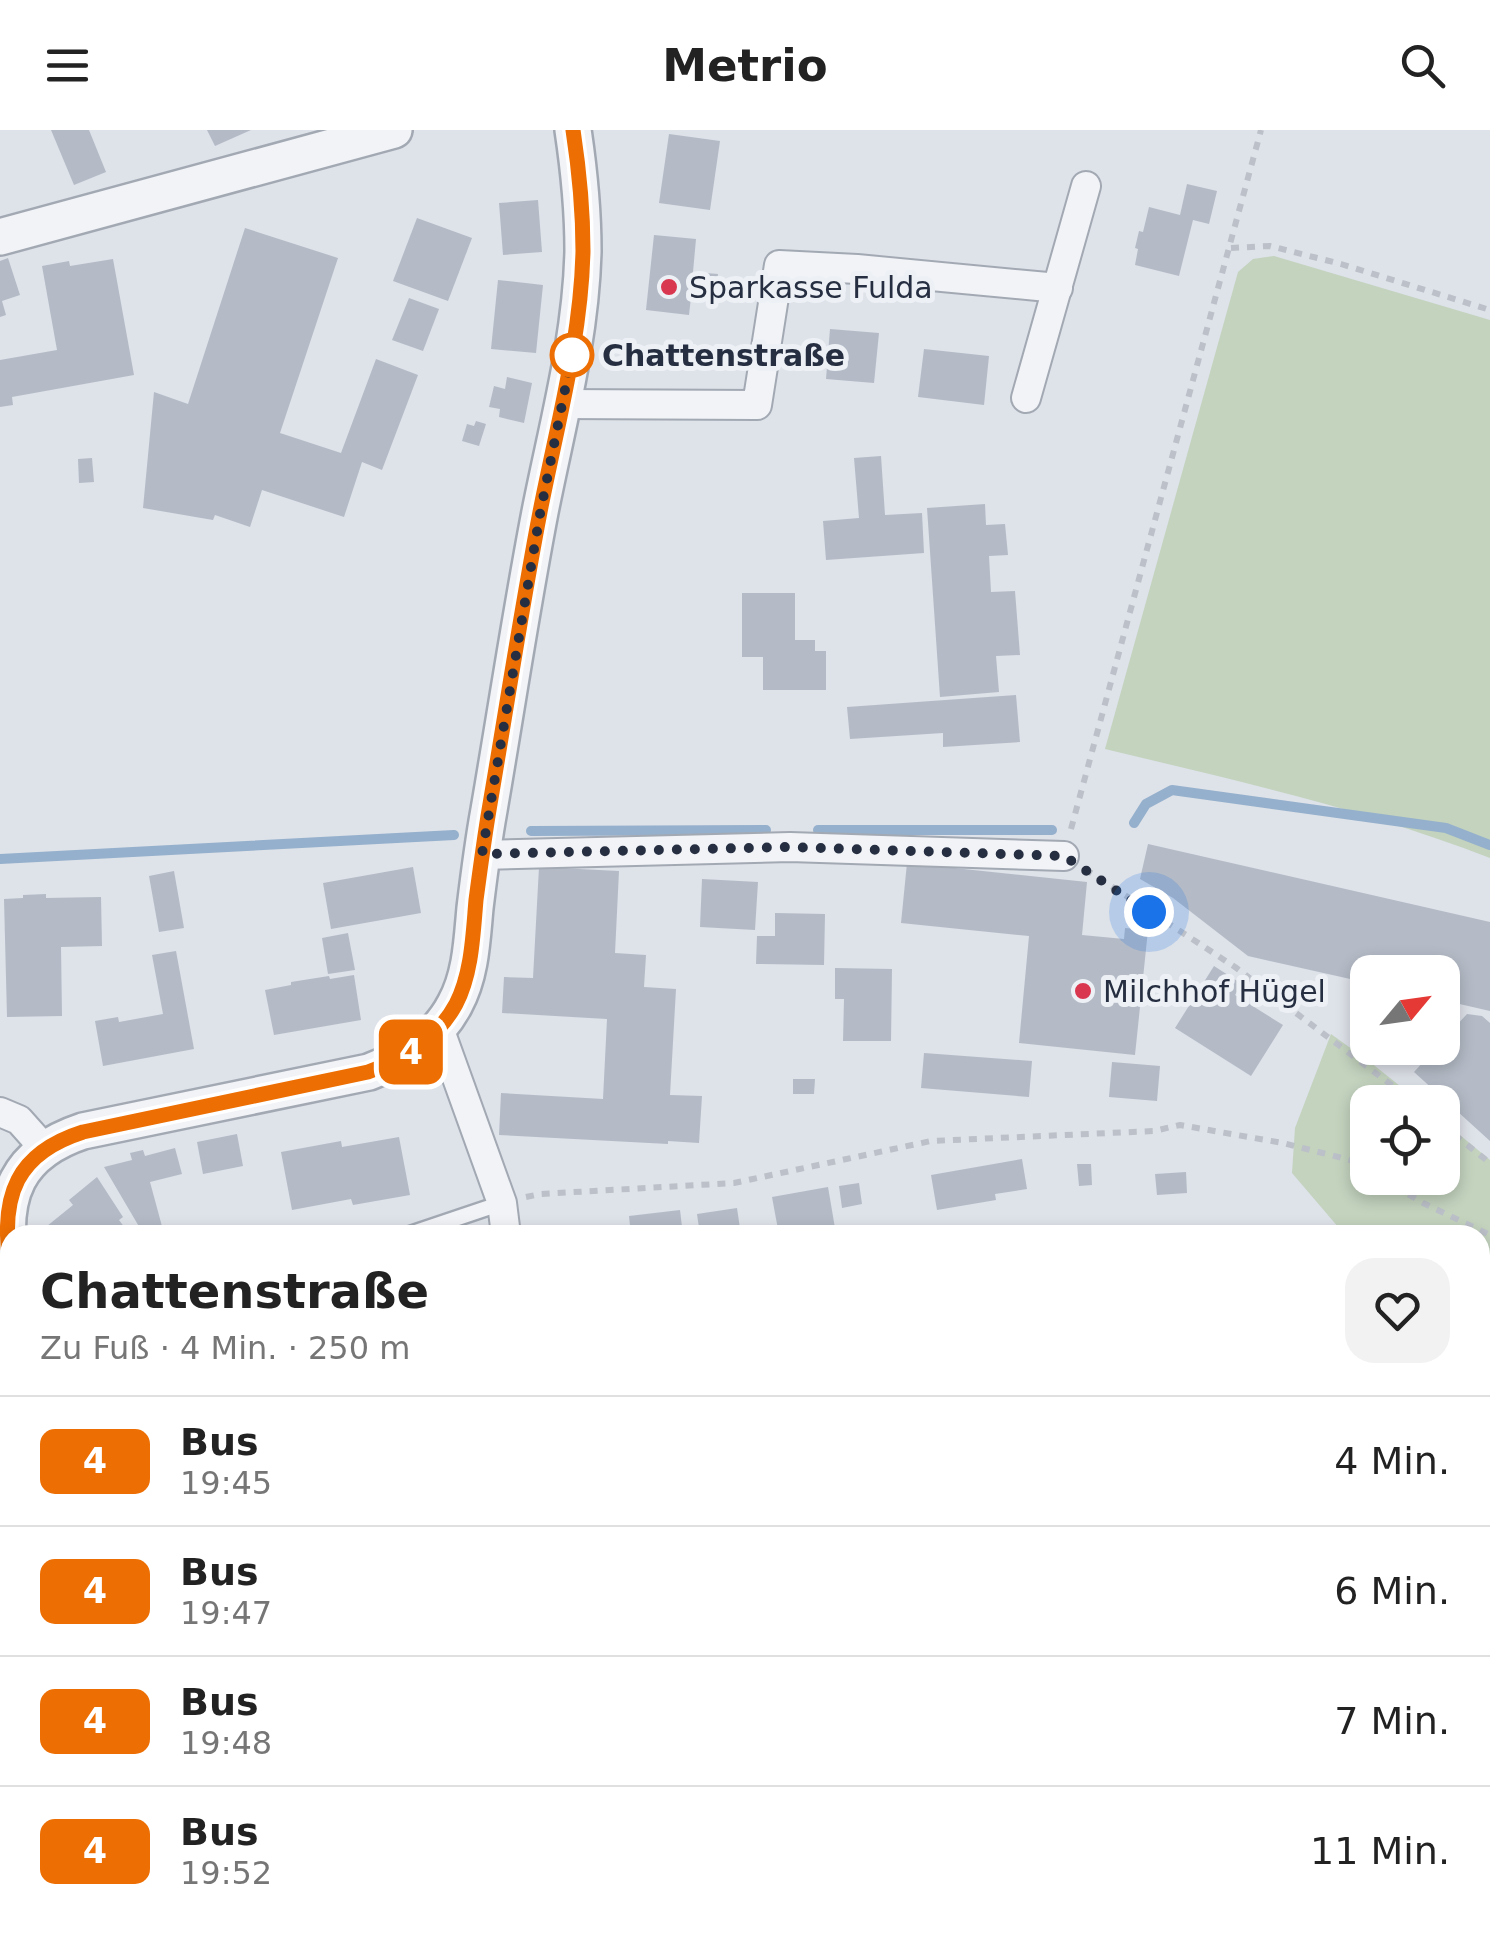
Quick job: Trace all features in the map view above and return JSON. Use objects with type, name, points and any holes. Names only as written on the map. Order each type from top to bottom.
[{"type":"street","points":[[0,236],[394,130]]},
{"type":"street","points":[[2,1225],[8,1190],[21,1168],[44,1148],[64,1138],[368,1072],[419,1047],[456,1004],[465,979],[482,854],[540,514],[572,356],[583,249],[573,130]]},
{"type":"street","points":[[1026,398],[1086,186]]},
{"type":"street","points":[[562,404],[757,406],[779,265],[1058,288]]},
{"type":"street","points":[[482,854],[790,847],[1064,856]]},
{"type":"street","points":[[439,1028],[502,1203],[505,1225]]},
{"type":"street","points":[[0,1112],[19,1120],[44,1148]]},
{"type":"lane","points":[[437,1225],[502,1203]]},
{"type":"path","points":[[1261,130],[1064,856],[1235,967],[1391,1085]]},
{"type":"path","points":[[1230,248],[1270,246],[1490,310]]},
{"type":"path","points":[[502,1203],[540,1194],[734,1182],[931,1141],[1154,1131],[1180,1125],[1283,1143],[1350,1160]]},
{"type":"path","points":[[1460,1139],[1490,1163]]},
{"type":"path","points":[[1410,1195],[1469,1225]]},
{"type":"green space","points":[[1274,256],[1490,320],[1490,858],[1347,810],[1105,749],[1238,272],[1253,259]]},
{"type":"green space","points":[[1331,1034],[1350,1048],[1350,1065],[1374,1065],[1399,1085],[1350,1085],[1350,1195],[1460,1195],[1460,1135],[1490,1160],[1490,1225],[1336,1225],[1292,1173],[1295,1128]]},
{"type":"building","points":[[51,130],[89,130],[106,172],[74,185]]},
{"type":"building","points":[[207,130],[251,130],[215,146]]},
{"type":"building","points":[[669,134],[720,141],[710,210],[659,203]]},
{"type":"building","points":[[1187,184],[1217,191],[1209,224],[1193,220],[1179,276],[1135,265],[1139,231],[1143,232],[1149,207],[1180,215]]},
{"type":"building","points":[[538,200],[542,252],[503,255],[499,203]]},
{"type":"building","points":[[417,218],[472,238],[448,301],[393,281]]},
{"type":"building","points":[[245,228],[338,258],[280,433],[341,453],[376,359],[418,375],[382,470],[362,462],[344,517],[262,490],[250,527],[215,515],[213,520],[143,508],[154,392],[188,404]]},
{"type":"building","points":[[654,235],[696,239],[693,272],[718,274],[716,291],[692,288],[689,315],[646,310]]},
{"type":"building","points":[[8,258],[20,295],[2,301],[6,315],[0,317],[0,261]]},
{"type":"building","points":[[113,259],[134,375],[12,397],[13,405],[0,407],[0,360],[57,350],[42,266]]},
{"type":"building","points":[[498,280],[543,285],[536,353],[491,349]]},
{"type":"building","points":[[409,298],[439,309],[423,351],[392,340]]},
{"type":"building","points":[[830,329],[879,333],[874,383],[826,379]]},
{"type":"building","points":[[924,349],[989,356],[984,405],[918,397]]},
{"type":"building","points":[[507,377],[532,383],[524,423],[499,417],[500,409],[489,407],[494,386],[505,389]]},
{"type":"building","points":[[476,421],[486,424],[479,446],[462,441],[467,424],[474,426]]},
{"type":"building","points":[[881,456],[885,515],[922,513],[924,553],[826,560],[823,521],[859,518],[854,458]]},
{"type":"building","points":[[92,458],[94,482],[79,483],[78,459]]},
{"type":"building","points":[[985,504],[986,525],[1005,524],[1008,555],[989,556],[991,592],[1015,591],[1020,655],[996,656],[999,692],[940,697],[927,508]]},
{"type":"building","points":[[742,593],[795,593],[795,640],[815,640],[815,651],[826,651],[826,690],[763,690],[763,657],[742,657]]},
{"type":"building","points":[[1016,695],[1020,742],[943,747],[943,733],[850,739],[847,707]]},
{"type":"building","points":[[1148,844],[1490,922],[1490,1011],[1460,1004],[1460,955],[1350,955],[1350,979],[1248,956],[1173,898],[1140,879]]},
{"type":"building","name":"Milchhof Hügel","points":[[907,863],[1087,882],[1082,935],[1124,939],[1125,928],[1148,930],[1135,1055],[1019,1043],[1029,936],[901,923]]},
{"type":"building","points":[[413,867],[421,913],[331,929],[323,883]]},
{"type":"building","points":[[539,867],[619,871],[615,953],[646,955],[644,987],[676,989],[670,1095],[702,1096],[699,1143],[499,1135],[501,1093],[603,1099],[607,1019],[502,1013],[504,977],[533,978]]},
{"type":"building","points":[[174,871],[184,928],[159,932],[149,876]]},
{"type":"building","points":[[702,879],[758,882],[755,930],[700,927]]},
{"type":"building","points":[[46,894],[46,898],[101,897],[102,946],[61,947],[62,1016],[7,1017],[4,899]]},
{"type":"building","points":[[775,913],[825,914],[824,965],[756,964],[757,936],[775,936]]},
{"type":"building","points":[[348,933],[355,970],[328,974],[322,938]]},
{"type":"building","points":[[176,951],[194,1049],[103,1066],[95,1021],[118,1017],[119,1022],[163,1014],[152,955]]},
{"type":"building","points":[[1214,966],[1242,984],[1235,995],[1283,1025],[1251,1076],[1175,1028]]},
{"type":"building","points":[[835,968],[892,969],[891,1041],[843,1041],[844,999],[835,999]]},
{"type":"building","points":[[354,975],[361,1020],[274,1035],[265,990],[291,982]]},
{"type":"building","points":[[1467,1014],[1482,1016],[1490,1023],[1490,1141],[1460,1114],[1460,1085],[1428,1085],[1414,1072],[1420,1065],[1460,1065],[1460,1022]]},
{"type":"building","points":[[924,1053],[1032,1061],[1029,1097],[921,1088]]},
{"type":"building","points":[[1112,1062],[1160,1066],[1157,1101],[1109,1097]]},
{"type":"building","points":[[793,1079],[815,1079],[814,1094],[793,1094]]},
{"type":"building","points":[[237,1134],[243,1166],[203,1174],[197,1142]]},
{"type":"building","points":[[399,1137],[410,1195],[353,1205],[351,1199],[292,1210],[281,1152],[341,1141],[342,1147]]},
{"type":"building","points":[[175,1148],[182,1174],[150,1182],[162,1225],[138,1225],[104,1167],[132,1160],[130,1153],[143,1150],[145,1156]]},
{"type":"building","points":[[1022,1159],[1027,1189],[995,1194],[996,1200],[937,1210],[931,1175]]},
{"type":"building","points":[[1077,1164],[1091,1164],[1092,1185],[1079,1186]]},
{"type":"building","points":[[1186,1172],[1187,1193],[1157,1195],[1155,1174]]},
{"type":"building","points":[[97,1177],[123,1217],[119,1220],[123,1225],[48,1225],[73,1205],[69,1200]]},
{"type":"building","points":[[859,1183],[862,1204],[842,1208],[839,1186]]},
{"type":"building","points":[[828,1187],[834,1225],[777,1225],[772,1197]]},
{"type":"building","points":[[737,1208],[740,1225],[699,1225],[697,1214]]},
{"type":"building","points":[[680,1210],[682,1225],[630,1225],[629,1216]]},
{"type":"waterway","points":[[1134,823],[1146,804],[1172,790],[1446,828],[1490,845]]},
{"type":"waterway","points":[[531,831],[766,830]]},
{"type":"waterway","points":[[818,830],[1052,830]]},
{"type":"waterway","points":[[0,859],[454,835]]},
{"type":"bus line","name":"4","points":[[2,1225],[8,1190],[21,1168],[44,1148],[64,1138],[368,1072],[419,1047],[456,1004],[470,954],[482,854],[514,665],[572,356],[583,249],[573,130]]},
{"type":"place","name":"Sparkasse Fulda","points":[[669,287]]},
{"type":"place","name":"Chattenstraße","points":[[572,355]]},
{"type":"place","name":"Milchhof Hügel","points":[[1083,991]]},
{"type":"route","points":[[572,355],[540,514],[482,854],[790,847],[1064,856],[1149,912]]}]
